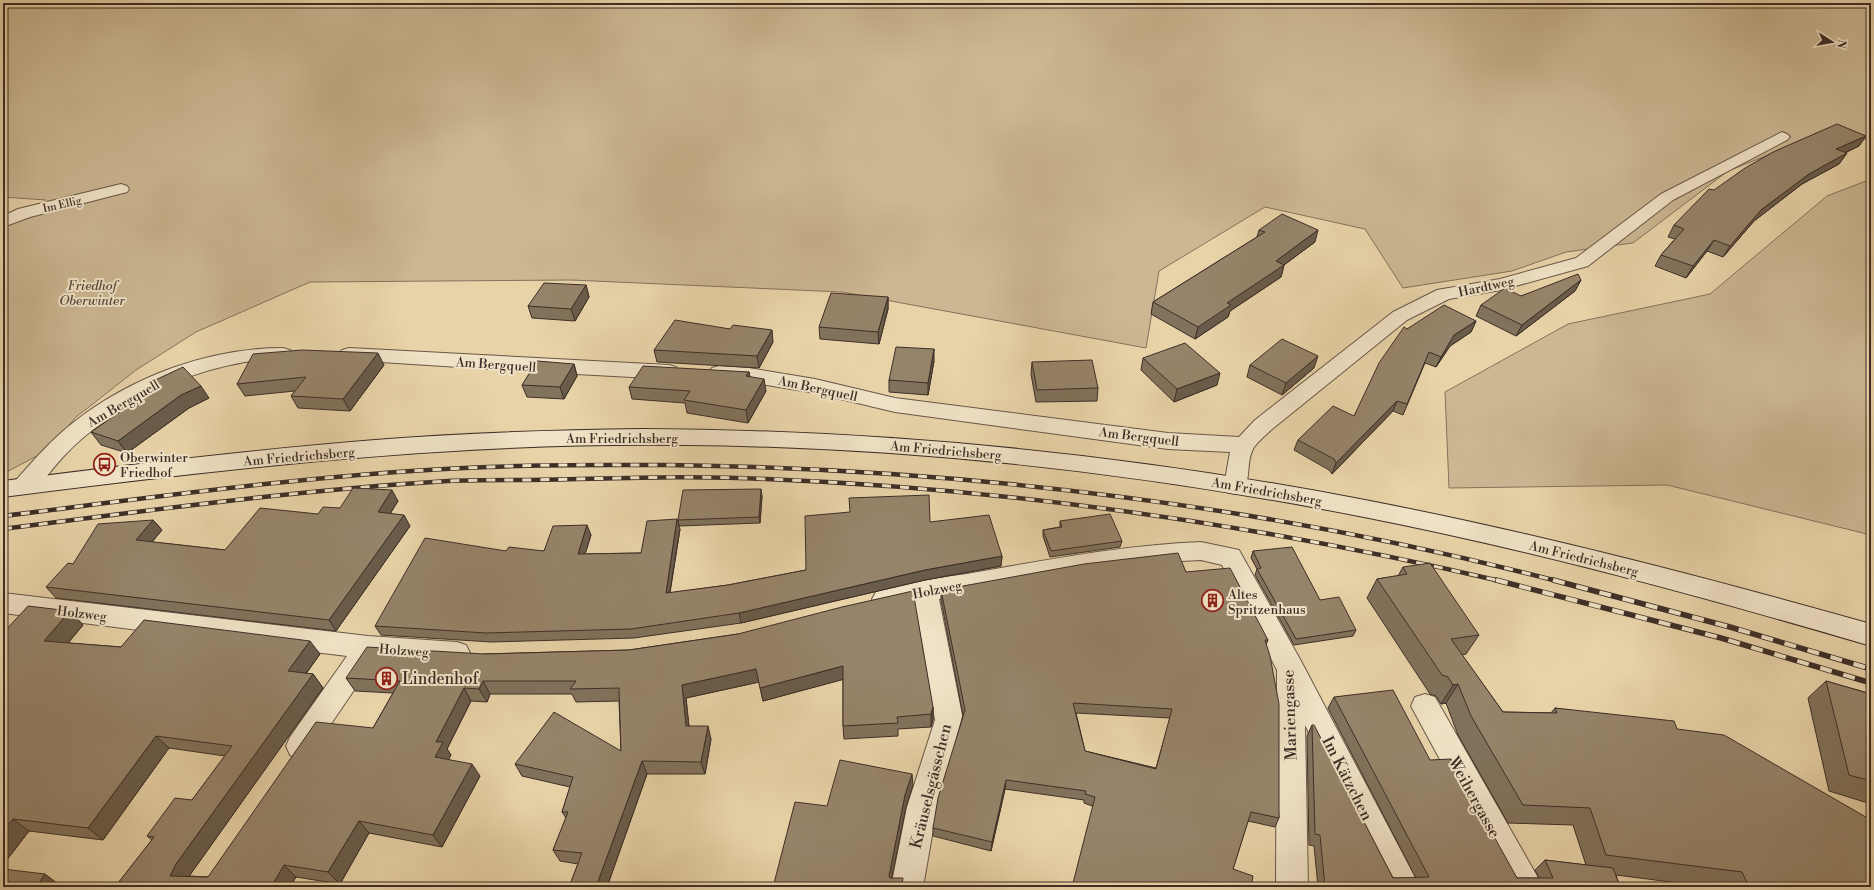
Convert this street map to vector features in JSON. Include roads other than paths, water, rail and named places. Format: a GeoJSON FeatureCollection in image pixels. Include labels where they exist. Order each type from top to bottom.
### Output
{"type":"FeatureCollection","features":[{"type":"Feature","properties":{"kind":"street","name":"Hardtweg"},"geometry":{"type":"LineString","coordinates":[[1235,486],[1240,457],[1244,445],[1263,425],[1400,316],[1444,294],[1501,284],[1582,262],[1667,197],[1782,137]]}},
{"type":"Feature","properties":{"kind":"street","name":"Im Ellig"},"geometry":{"type":"LineString","coordinates":[[3,222],[24,213],[121,189]]}},
{"type":"Feature","properties":{"kind":"street","name":"Am Bergquell"},"geometry":{"type":"LineString","coordinates":[[14,487],[91,420],[128,397],[168,377],[206,363],[245,356],[304,354]]}},
{"type":"Feature","properties":{"kind":"street","name":"Am Bergquell"},"geometry":{"type":"LineString","coordinates":[[326,354],[538,366],[749,375],[815,386],[896,405],[1168,441],[1244,445]]}},
{"type":"Feature","properties":{"kind":"street","name":"Am Friedrichsberg"},"geometry":{"type":"LineString","coordinates":[[14,487],[271,458],[426,444],[536,439],[653,438],[768,439],[878,445],[989,454],[1108,467],[1235,486],[1423,520],[1559,550],[1744,598],[1871,635]]}},
{"type":"Feature","properties":{"kind":"street","name":"Holzweg"},"geometry":{"type":"LineString","coordinates":[[866,604],[925,591],[1082,563],[1161,552],[1201,552],[1230,557]]}},
{"type":"Feature","properties":{"kind":"street","name":"Mariengasse"},"geometry":{"type":"LineString","coordinates":[[1230,557],[1291,669],[1292,887]]}},
{"type":"Feature","properties":{"kind":"street","name":"Kräuselsgässchen"},"geometry":{"type":"LineString","coordinates":[[907,887],[922,807],[949,720],[925,591]]}},
{"type":"Feature","properties":{"kind":"street","name":"Holzweg"},"geometry":{"type":"LineString","coordinates":[[3,603],[368,647],[483,654]]}},
{"type":"Feature","properties":{"kind":"street"},"geometry":{"type":"LineString","coordinates":[[287,764],[368,647]]}},
{"type":"Feature","properties":{"kind":"street","name":"Im Kätzchen"},"geometry":{"type":"LineString","coordinates":[[1291,669],[1404,887]]}},
{"type":"Feature","properties":{"kind":"street","name":"Weihergasse"},"geometry":{"type":"LineString","coordinates":[[1425,706],[1526,887]]}},
{"type":"Feature","properties":{"kind":"railway"},"geometry":{"type":"LineString","coordinates":[[3,516],[245,486],[367,474],[427,470],[511,466],[579,465],[669,465],[781,468],[893,474],[1005,484],[1117,496],[1228,512],[1338,532],[1448,555],[1555,580]]}},
{"type":"Feature","properties":{"kind":"railway"},"geometry":{"type":"LineString","coordinates":[[3,529],[225,501],[448,481],[675,477],[766,479],[951,491],[1135,513],[1318,543],[1499,581]]}},
{"type":"Feature","properties":{"kind":"railway"},"geometry":{"type":"LineString","coordinates":[[1555,580],[1730,627],[1871,669]]}},
{"type":"Feature","properties":{"kind":"railway"},"geometry":{"type":"LineString","coordinates":[[1499,581],[1721,638],[1871,683]]}},
{"type":"Feature","properties":{"kind":"place","name":"Oberwinter Friedhof"},"geometry":{"type":"Point","coordinates":[105,464]}},
{"type":"Feature","properties":{"kind":"place","name":"Altes Spritzenhaus"},"geometry":{"type":"Point","coordinates":[1212,601]}},
{"type":"Feature","properties":{"kind":"place","name":"Lindenhof"},"geometry":{"type":"Point","coordinates":[387,678]}},
{"type":"Feature","properties":{"kind":"park label","name":"Friedhof Oberwinter"},"geometry":{"type":"Point","coordinates":[92,292]}}]}
